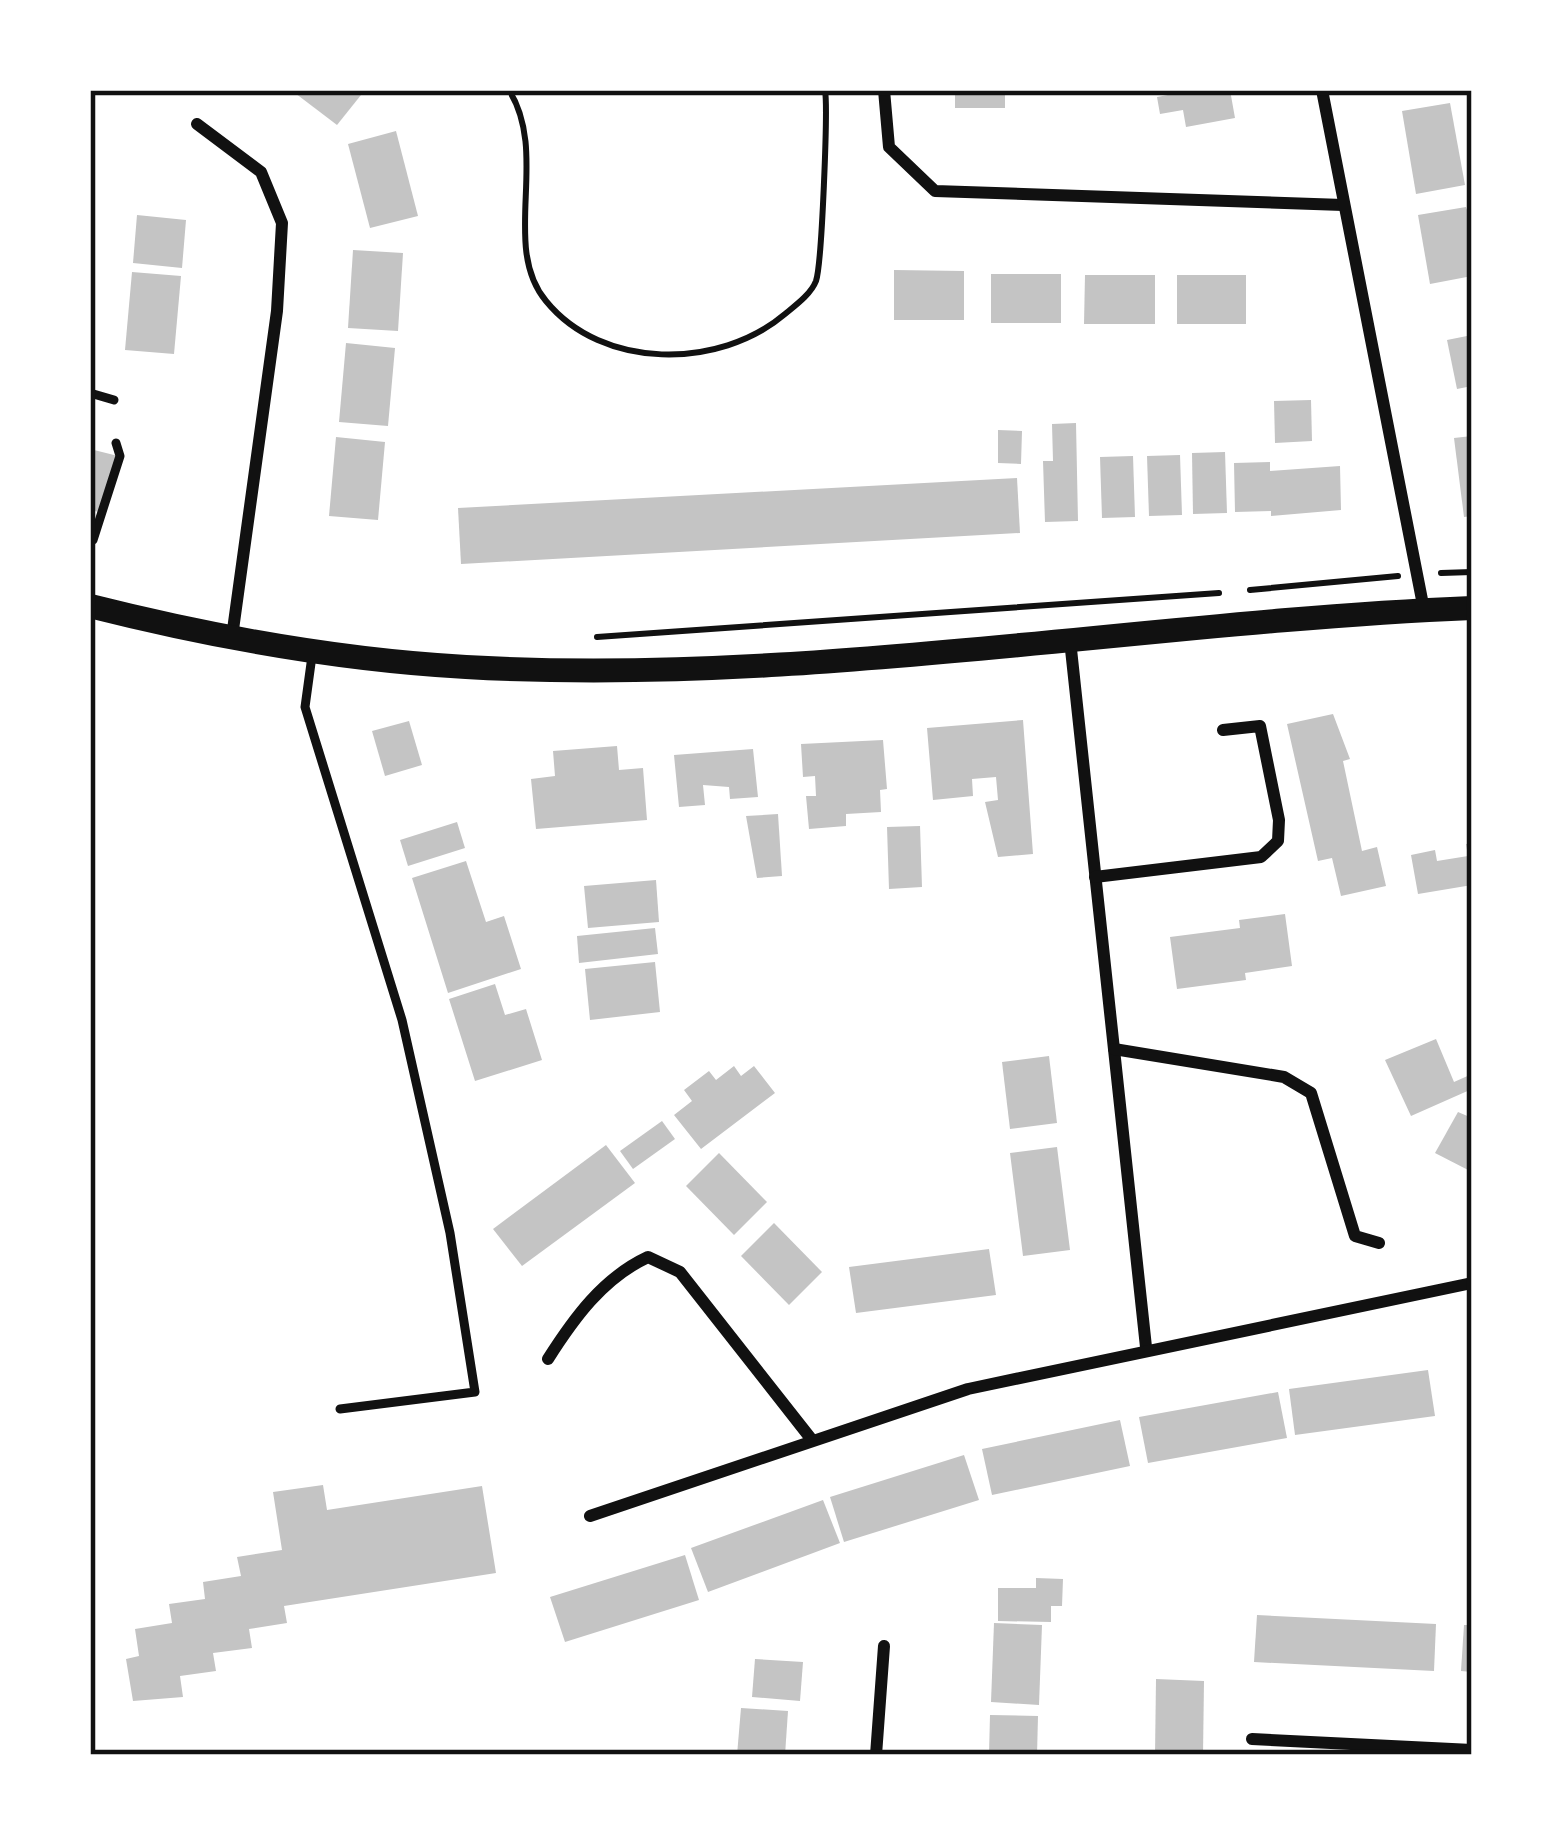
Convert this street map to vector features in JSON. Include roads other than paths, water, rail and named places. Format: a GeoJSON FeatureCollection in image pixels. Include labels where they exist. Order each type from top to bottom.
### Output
{"type":"FeatureCollection","features":[{"type":"Feature","properties":{"kind":"main road"},"geometry":{"type":"LineString","coordinates":[[90,606],[313,651],[465,667],[650,670],[1472,608]]}},
{"type":"Feature","properties":{"kind":"street"},"geometry":{"type":"LineString","coordinates":[[884,90],[889,147],[935,191],[1342,206]]}},
{"type":"Feature","properties":{"kind":"street"},"geometry":{"type":"LineString","coordinates":[[1322,90],[1424,610]]}},
{"type":"Feature","properties":{"kind":"street"},"geometry":{"type":"LineString","coordinates":[[196,124],[261,172],[282,223],[277,311],[232,637]]}},
{"type":"Feature","properties":{"kind":"street"},"geometry":{"type":"LineString","coordinates":[[1070,640],[1146,1347]]}},
{"type":"Feature","properties":{"kind":"street"},"geometry":{"type":"LineString","coordinates":[[1095,878],[1261,857],[1278,841],[1280,820],[1260,726],[1223,730]]}},
{"type":"Feature","properties":{"kind":"street"},"geometry":{"type":"LineString","coordinates":[[1114,1049],[1284,1077],[1311,1093],[1355,1236],[1378,1244]]}},
{"type":"Feature","properties":{"kind":"street"},"geometry":{"type":"LineString","coordinates":[[548,1359],[570,1322],[624,1269],[648,1258],[680,1272],[812,1440]]}},
{"type":"Feature","properties":{"kind":"street"},"geometry":{"type":"LineString","coordinates":[[590,1516],[968,1389],[1146,1347],[1472,1282]]}},
{"type":"Feature","properties":{"kind":"street"},"geometry":{"type":"LineString","coordinates":[[876,1755],[884,1646]]}},
{"type":"Feature","properties":{"kind":"street"},"geometry":{"type":"LineString","coordinates":[[1252,1739],[1472,1750]]}},
{"type":"Feature","properties":{"kind":"lane"},"geometry":{"type":"LineString","coordinates":[[90,393],[114,400]]}},
{"type":"Feature","properties":{"kind":"lane"},"geometry":{"type":"LineString","coordinates":[[93,540],[120,456],[116,442]]}},
{"type":"Feature","properties":{"kind":"lane"},"geometry":{"type":"LineString","coordinates":[[313,651],[305,707],[403,1020],[450,1233],[475,1392],[340,1409]]}}]}
